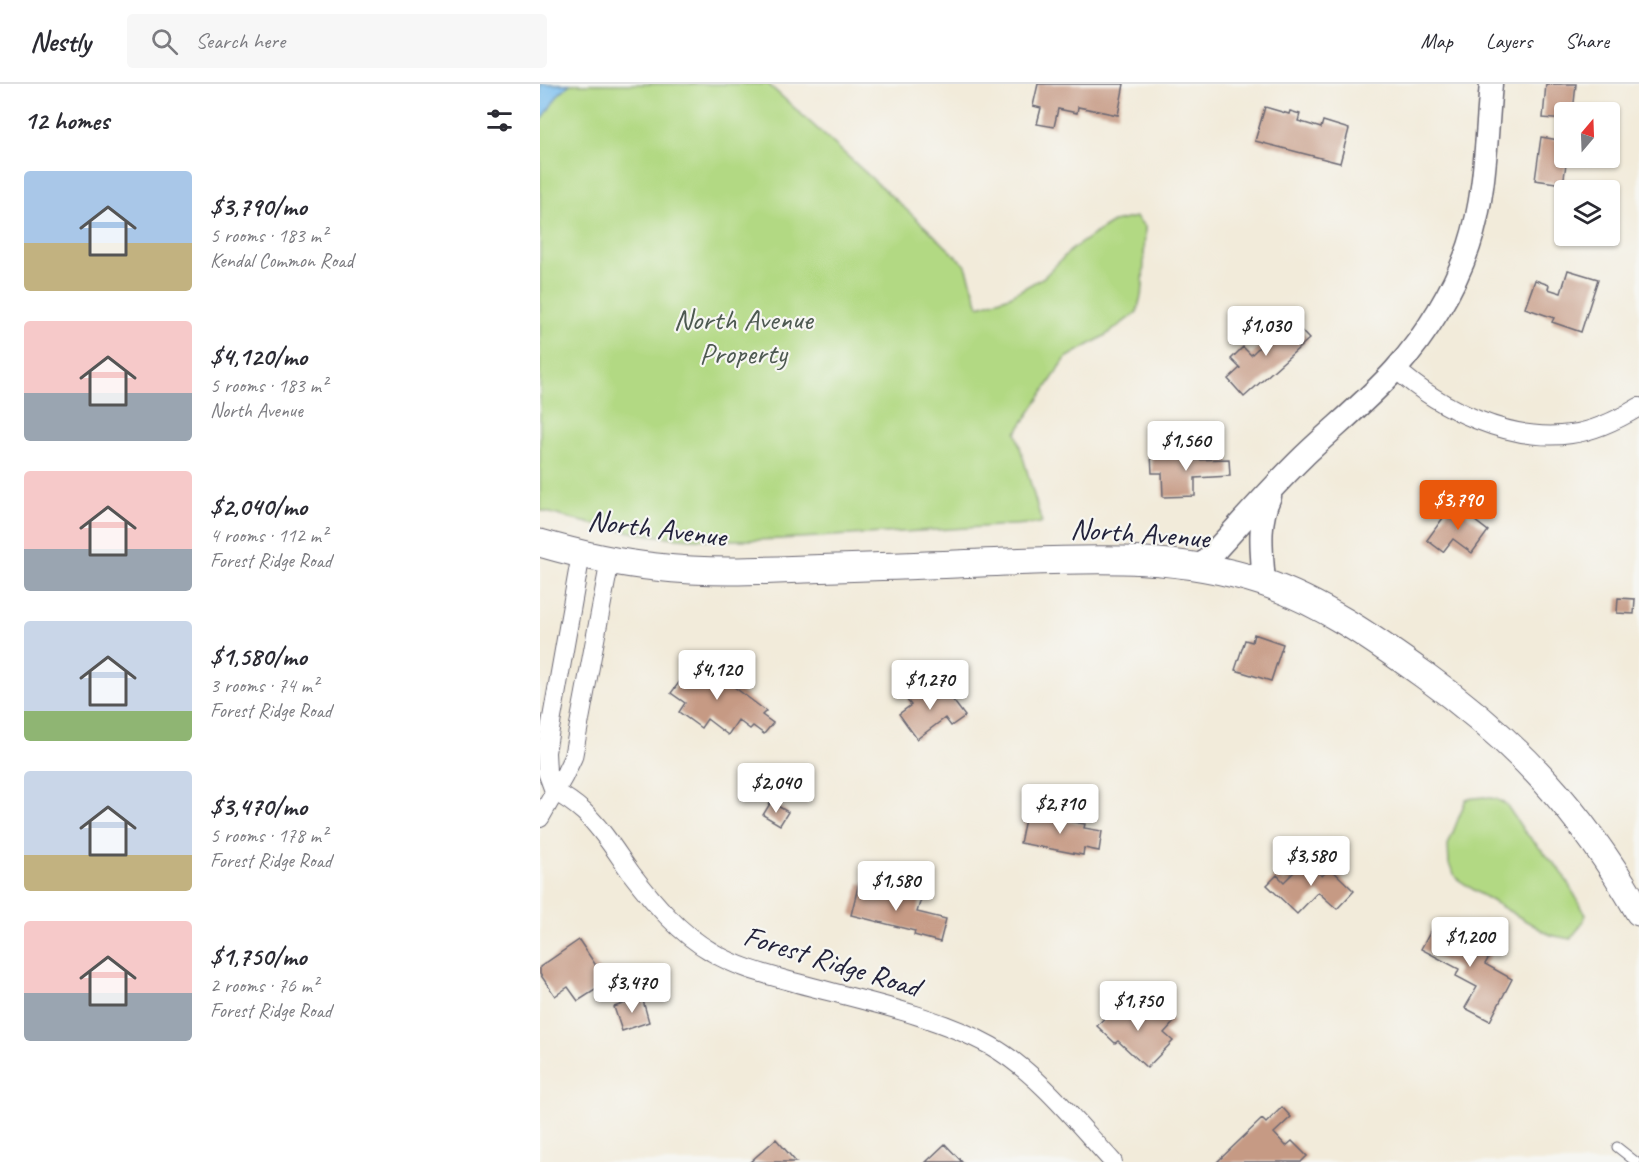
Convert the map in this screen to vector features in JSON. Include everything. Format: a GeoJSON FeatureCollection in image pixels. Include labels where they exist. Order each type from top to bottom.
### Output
{"type":"FeatureCollection","features":[{"type":"Feature","properties":{"kind":"main road","name":"North Avenue"},"geometry":{"type":"LineString","coordinates":[[540,543],[610,560],[656,567],[707,570],[1094,560],[1159,561],[1200,567],[1264,583],[1322,608],[1376,642],[1453,697],[1508,742],[1553,789],[1582,824],[1639,912]]}},
{"type":"Feature","properties":{"kind":"street"},"geometry":{"type":"LineString","coordinates":[[1200,567],[1303,457],[1396,369],[1442,303],[1455,280],[1469,244],[1480,196],[1491,84]]}},
{"type":"Feature","properties":{"kind":"street"},"geometry":{"type":"LineString","coordinates":[[1396,369],[1424,392],[1447,406],[1488,423],[1529,434],[1563,435],[1584,432],[1639,407]]}},
{"type":"Feature","properties":{"kind":"street"},"geometry":{"type":"LineString","coordinates":[[1264,583],[1261,528],[1267,504],[1275,487]]}},
{"type":"Feature","properties":{"kind":"street"},"geometry":{"type":"LineString","coordinates":[[554,791],[547,772],[546,752],[581,554]]}},
{"type":"Feature","properties":{"kind":"street"},"geometry":{"type":"LineString","coordinates":[[540,818],[573,757],[610,560]]}},
{"type":"Feature","properties":{"kind":"street","name":"Forest Ridge Road"},"geometry":{"type":"LineString","coordinates":[[554,791],[582,811],[595,824],[671,921],[714,954],[752,970],[922,1018],[960,1031],[985,1043],[1006,1055],[1030,1074],[1113,1162]]}},
{"type":"Feature","properties":{"kind":"lane"},"geometry":{"type":"LineString","coordinates":[[1617,1148],[1636,1162]]}},
{"type":"Feature","properties":{"kind":"green space","name":"North Avenue Property"},"geometry":{"type":"Polygon","coordinates":[[[540,84],[768,84],[966,266],[979,306],[1010,296],[1044,277],[1071,250],[1113,222],[1136,217],[1145,227],[1143,288],[1137,312],[1106,335],[1066,358],[1016,433],[1042,523],[800,538],[714,540],[673,538],[634,532],[596,525],[540,510],[540,84]]]}},
{"type":"Feature","properties":{"kind":"green space"},"geometry":{"type":"Polygon","coordinates":[[[1484,797],[1506,804],[1524,831],[1561,871],[1586,915],[1570,939],[1550,935],[1456,878],[1449,864],[1448,845],[1466,799],[1484,797]]]}},
{"type":"Feature","properties":{"kind":"water"},"geometry":{"type":"Polygon","coordinates":[[[540,84],[570,84],[558,95],[540,123],[540,84]]]}},
{"type":"Feature","properties":{"kind":"building"},"geometry":{"type":"Polygon","coordinates":[[[1038,84],[1124,84],[1118,115],[1078,107],[1077,113],[1058,109],[1054,127],[1037,124],[1041,108],[1033,106],[1038,84]]]}},
{"type":"Feature","properties":{"kind":"building"},"geometry":{"type":"Polygon","coordinates":[[[1546,84],[1576,84],[1574,102],[1554,102],[1554,119],[1543,118],[1546,84]]]}},
{"type":"Feature","properties":{"kind":"building"},"geometry":{"type":"Polygon","coordinates":[[[1265,107],[1289,114],[1290,111],[1300,114],[1298,121],[1321,128],[1323,121],[1349,129],[1340,163],[1255,141],[1265,107]]]}},
{"type":"Feature","properties":{"kind":"building"},"geometry":{"type":"Polygon","coordinates":[[[1541,137],[1554,139],[1554,168],[1565,168],[1564,180],[1554,180],[1554,183],[1535,180],[1541,137]]]}},
{"type":"Feature","properties":{"kind":"building"},"geometry":{"type":"Polygon","coordinates":[[[1568,270],[1598,279],[1581,332],[1552,322],[1554,318],[1525,308],[1535,280],[1549,285],[1548,289],[1561,293],[1568,270]]]}},
{"type":"Feature","properties":{"kind":"building"},"geometry":{"type":"Polygon","coordinates":[[[1289,318],[1309,339],[1244,397],[1228,379],[1240,368],[1231,359],[1243,347],[1251,355],[1289,318]]]}},
{"type":"Feature","properties":{"kind":"building"},"geometry":{"type":"Polygon","coordinates":[[[1191,452],[1191,460],[1229,459],[1230,476],[1195,478],[1195,496],[1163,497],[1162,473],[1152,473],[1151,454],[1191,452]]]}},
{"type":"Feature","properties":{"kind":"building"},"geometry":{"type":"Polygon","coordinates":[[[1453,504],[1488,531],[1472,553],[1453,539],[1443,552],[1427,540],[1453,504]]]}},
{"type":"Feature","properties":{"kind":"building"},"geometry":{"type":"Polygon","coordinates":[[[1618,598],[1635,599],[1634,614],[1617,613],[1618,598]]]}},
{"type":"Feature","properties":{"kind":"building"},"geometry":{"type":"Polygon","coordinates":[[[1254,634],[1283,644],[1271,681],[1235,670],[1245,640],[1252,642],[1254,634]]]}},
{"type":"Feature","properties":{"kind":"building"},"geometry":{"type":"Polygon","coordinates":[[[697,659],[766,711],[762,715],[773,723],[764,734],[753,726],[750,729],[738,720],[728,735],[707,719],[701,728],[679,712],[685,703],[671,693],[697,659]]]}},
{"type":"Feature","properties":{"kind":"building"},"geometry":{"type":"Polygon","coordinates":[[[940,683],[965,716],[951,726],[945,718],[917,739],[899,714],[911,705],[907,700],[921,689],[925,695],[940,683]]]}},
{"type":"Feature","properties":{"kind":"building"},"geometry":{"type":"Polygon","coordinates":[[[771,802],[788,812],[780,825],[763,815],[771,802]]]}},
{"type":"Feature","properties":{"kind":"building"},"geometry":{"type":"Polygon","coordinates":[[[1026,814],[1085,824],[1084,828],[1102,831],[1099,851],[1084,848],[1083,855],[1020,843],[1026,814]]]}},
{"type":"Feature","properties":{"kind":"building"},"geometry":{"type":"Polygon","coordinates":[[[1306,860],[1322,876],[1330,868],[1354,891],[1337,909],[1318,892],[1297,914],[1267,885],[1277,875],[1284,882],[1306,860]]]}},
{"type":"Feature","properties":{"kind":"building"},"geometry":{"type":"Polygon","coordinates":[[[859,883],[921,899],[917,912],[946,919],[940,942],[914,935],[915,931],[851,915],[859,883]]]}},
{"type":"Feature","properties":{"kind":"building"},"geometry":{"type":"Polygon","coordinates":[[[1436,922],[1492,952],[1485,964],[1512,979],[1490,1021],[1465,1008],[1477,987],[1456,976],[1459,969],[1421,949],[1436,922]]]}},
{"type":"Feature","properties":{"kind":"building"},"geometry":{"type":"Polygon","coordinates":[[[579,940],[603,976],[599,979],[603,985],[578,1001],[568,987],[555,996],[540,974],[540,967],[579,940]]]}},
{"type":"Feature","properties":{"kind":"building"},"geometry":{"type":"Polygon","coordinates":[[[642,997],[649,1022],[622,1031],[614,1007],[642,997]]]}},
{"type":"Feature","properties":{"kind":"building"},"geometry":{"type":"Polygon","coordinates":[[[1123,998],[1143,1017],[1145,1015],[1149,1019],[1159,1008],[1174,1022],[1164,1033],[1173,1041],[1147,1068],[1118,1041],[1115,1043],[1097,1026],[1123,998]]]}},
{"type":"Feature","properties":{"kind":"building"},"geometry":{"type":"Polygon","coordinates":[[[1282,1107],[1291,1117],[1274,1133],[1286,1146],[1292,1141],[1307,1156],[1301,1162],[1217,1162],[1262,1119],[1266,1123],[1282,1107]]]}},
{"type":"Feature","properties":{"kind":"building"},"geometry":{"type":"Polygon","coordinates":[[[776,1139],[796,1162],[750,1162],[776,1139]]]}},
{"type":"Feature","properties":{"kind":"building"},"geometry":{"type":"Polygon","coordinates":[[[945,1144],[962,1162],[926,1162],[945,1144]]]}}]}
